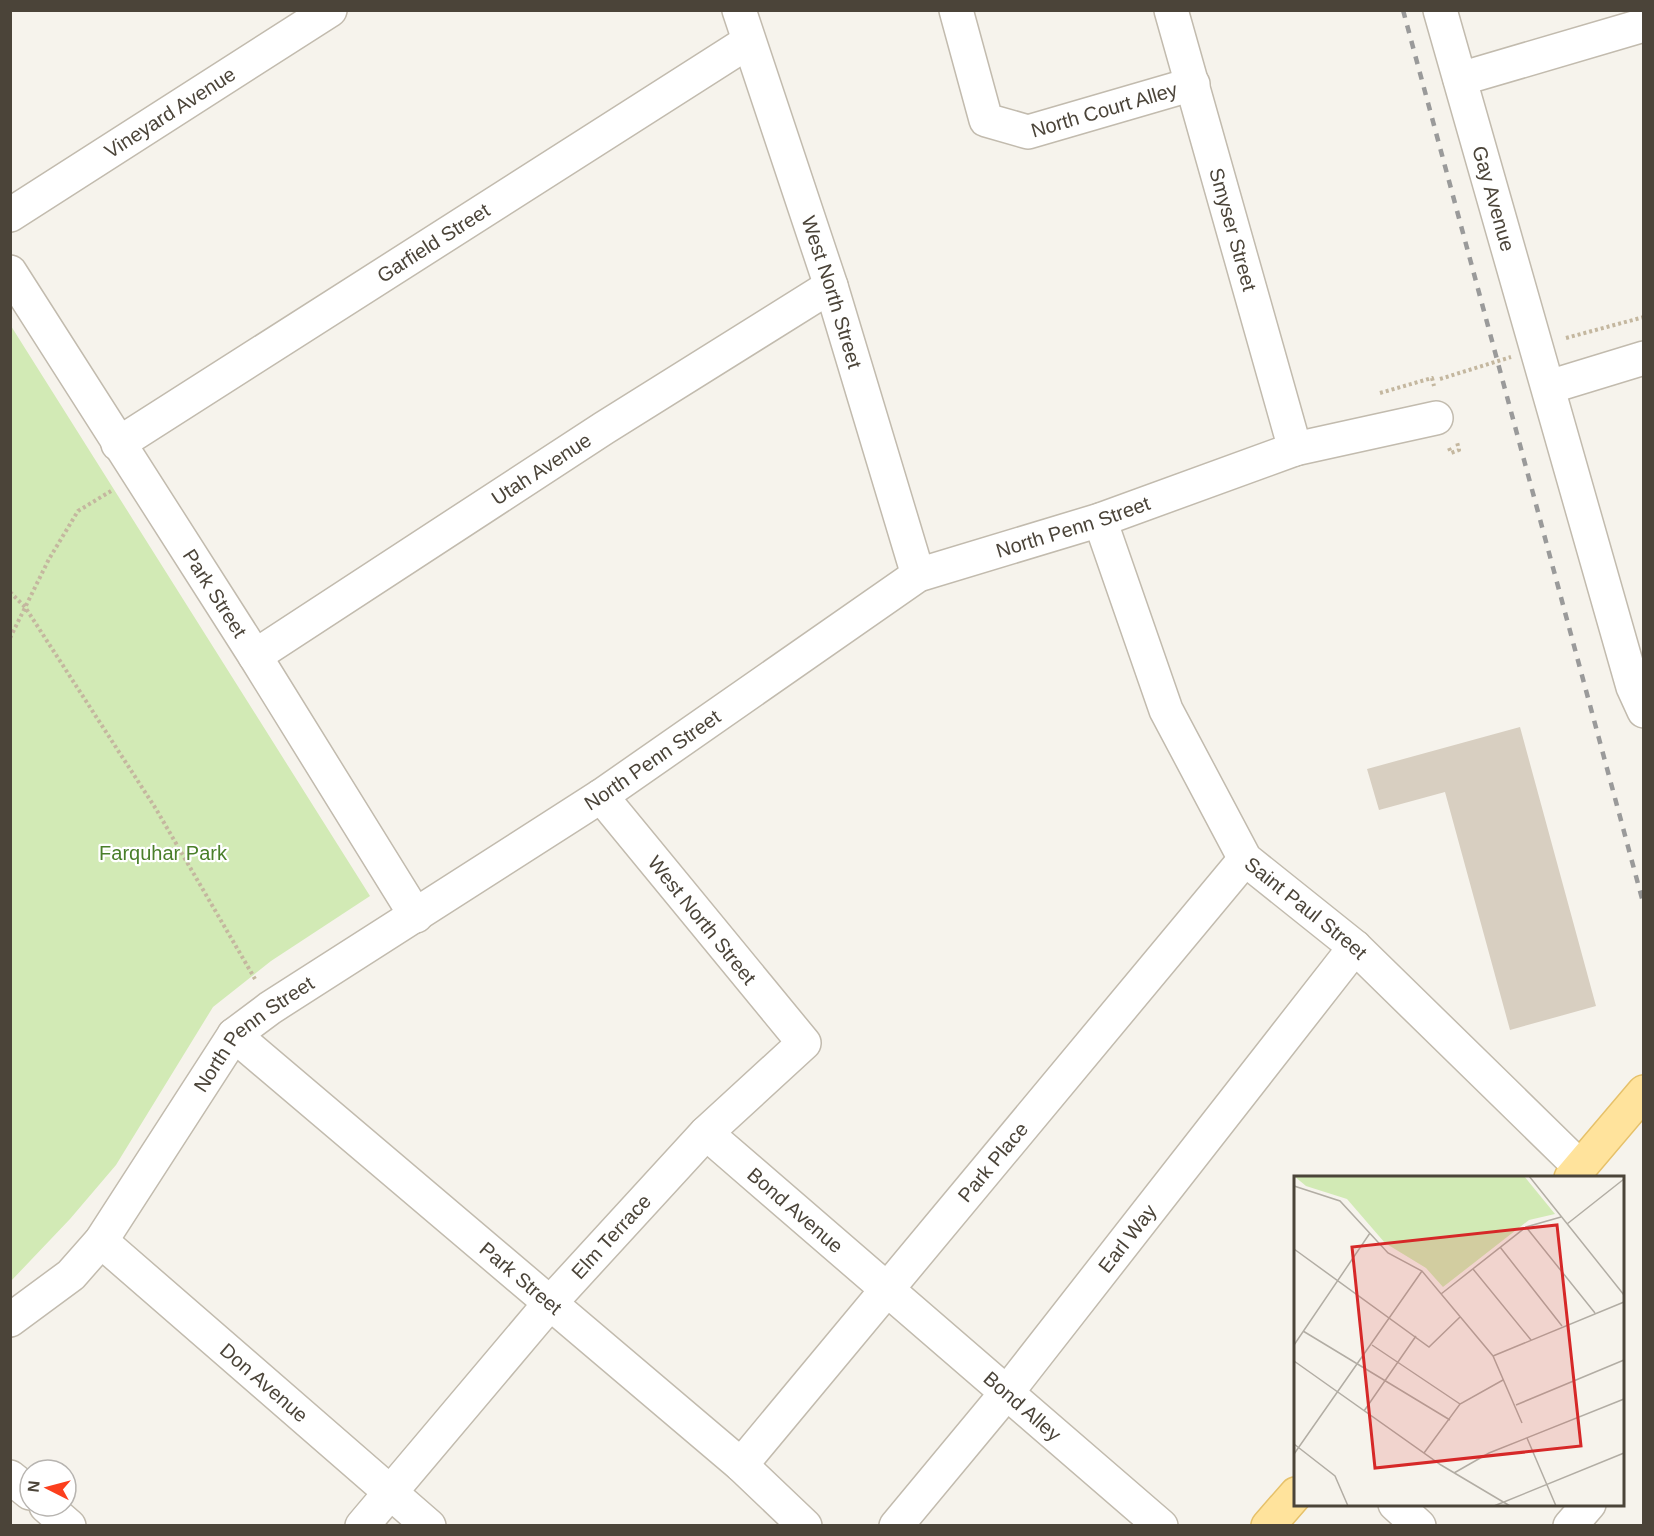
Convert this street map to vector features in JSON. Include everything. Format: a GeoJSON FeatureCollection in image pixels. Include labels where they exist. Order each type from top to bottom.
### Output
{"type":"FeatureCollection","features":[{"type":"Feature","properties":{"kind":"main road"},"geometry":{"type":"LineString","coordinates":[[1576,1172],[1644,1092]]}},
{"type":"Feature","properties":{"kind":"main road"},"geometry":{"type":"LineString","coordinates":[[1268,1526],[1294,1496]]}},
{"type":"Feature","properties":{"kind":"street","name":"Vineyard Avenue"},"geometry":{"type":"LineString","coordinates":[[10,215],[330,10]]}},
{"type":"Feature","properties":{"kind":"street","name":"West North Street"},"geometry":{"type":"LineString","coordinates":[[739,10],[831,286],[918,575]]}},
{"type":"Feature","properties":{"kind":"street","name":"North Court Alley"},"geometry":{"type":"LineString","coordinates":[[956,10],[986,120],[1028,132],[1192,84]]}},
{"type":"Feature","properties":{"kind":"street","name":"Smyser Street"},"geometry":{"type":"LineString","coordinates":[[1170,10],[1295,449]]}},
{"type":"Feature","properties":{"kind":"street","name":"Gay Avenue"},"geometry":{"type":"LineString","coordinates":[[1440,10],[1633,687],[1644,711]]}},
{"type":"Feature","properties":{"kind":"street"},"geometry":{"type":"LineString","coordinates":[[1460,79],[1644,25]]}},
{"type":"Feature","properties":{"kind":"street","name":"Garfield Street"},"geometry":{"type":"LineString","coordinates":[[118,444],[748,42]]}},
{"type":"Feature","properties":{"kind":"street","name":"Park Street"},"geometry":{"type":"LineString","coordinates":[[10,272],[255,656],[416,916]]}},
{"type":"Feature","properties":{"kind":"street","name":"Utah Avenue"},"geometry":{"type":"LineString","coordinates":[[255,656],[594,434],[831,286]]}},
{"type":"Feature","properties":{"kind":"street"},"geometry":{"type":"LineString","coordinates":[[1549,387],[1644,358]]}},
{"type":"Feature","properties":{"kind":"street","name":"North Penn Street"},"geometry":{"type":"LineString","coordinates":[[10,1320],[71,1275],[101,1240],[234,1035],[270,1008],[601,796],[918,575],[1100,520],[1295,449],[1436,418]]}},
{"type":"Feature","properties":{"kind":"street","name":"Saint Paul Street"},"geometry":{"type":"LineString","coordinates":[[1100,520],[1166,710],[1245,859],[1355,947],[1576,1172]]}},
{"type":"Feature","properties":{"kind":"street","name":"West North Street"},"geometry":{"type":"LineString","coordinates":[[601,796],[804,1043]]}},
{"type":"Feature","properties":{"kind":"street","name":"Park Place"},"geometry":{"type":"LineString","coordinates":[[741,1465],[1245,859]]}},
{"type":"Feature","properties":{"kind":"street","name":"Earl Way"},"geometry":{"type":"LineString","coordinates":[[896,1526],[1008,1391],[1355,947]]}},
{"type":"Feature","properties":{"kind":"street","name":"Park Street"},"geometry":{"type":"LineString","coordinates":[[234,1035],[741,1465],[805,1526]]}},
{"type":"Feature","properties":{"kind":"street","name":"Elm Terrace"},"geometry":{"type":"LineString","coordinates":[[362,1526],[551,1302],[706,1133],[804,1043]]}},
{"type":"Feature","properties":{"kind":"street","name":"Bond Avenue"},"geometry":{"type":"LineString","coordinates":[[706,1133],[886,1288]]}},
{"type":"Feature","properties":{"kind":"street","name":"Don Avenue"},"geometry":{"type":"LineString","coordinates":[[101,1240],[429,1526]]}},
{"type":"Feature","properties":{"kind":"street","name":"Bond Alley"},"geometry":{"type":"LineString","coordinates":[[886,1288],[1008,1391],[1161,1526]]}},
{"type":"Feature","properties":{"kind":"street"},"geometry":{"type":"LineString","coordinates":[[1397,1506],[1419,1526]]}},
{"type":"Feature","properties":{"kind":"street"},"geometry":{"type":"LineString","coordinates":[[1570,1526],[1587,1506]]}},
{"type":"Feature","properties":{"kind":"path"},"geometry":{"type":"LineString","coordinates":[[1440,379],[1511,357]]}},
{"type":"Feature","properties":{"kind":"path"},"geometry":{"type":"LineString","coordinates":[[10,638],[78,511],[138,475]]}},
{"type":"Feature","properties":{"kind":"path"},"geometry":{"type":"LineString","coordinates":[[10,592],[25,607],[156,809],[254,976]]}},
{"type":"Feature","properties":{"kind":"green space","name":"Farquhar Park"},"geometry":{"type":"Polygon","coordinates":[[[11,326],[370,896],[271,961],[213,1007],[116,1165],[70,1219],[11,1281],[11,326]]]}},
{"type":"Feature","properties":{"kind":"building"},"geometry":{"type":"Polygon","coordinates":[[[1520,727],[1596,1006],[1510,1030],[1445,792],[1379,810],[1367,769],[1520,727]]]}},
{"type":"Feature","properties":{"kind":"railway"},"geometry":{"type":"LineString","coordinates":[[1403,10],[1644,906]]}}]}
